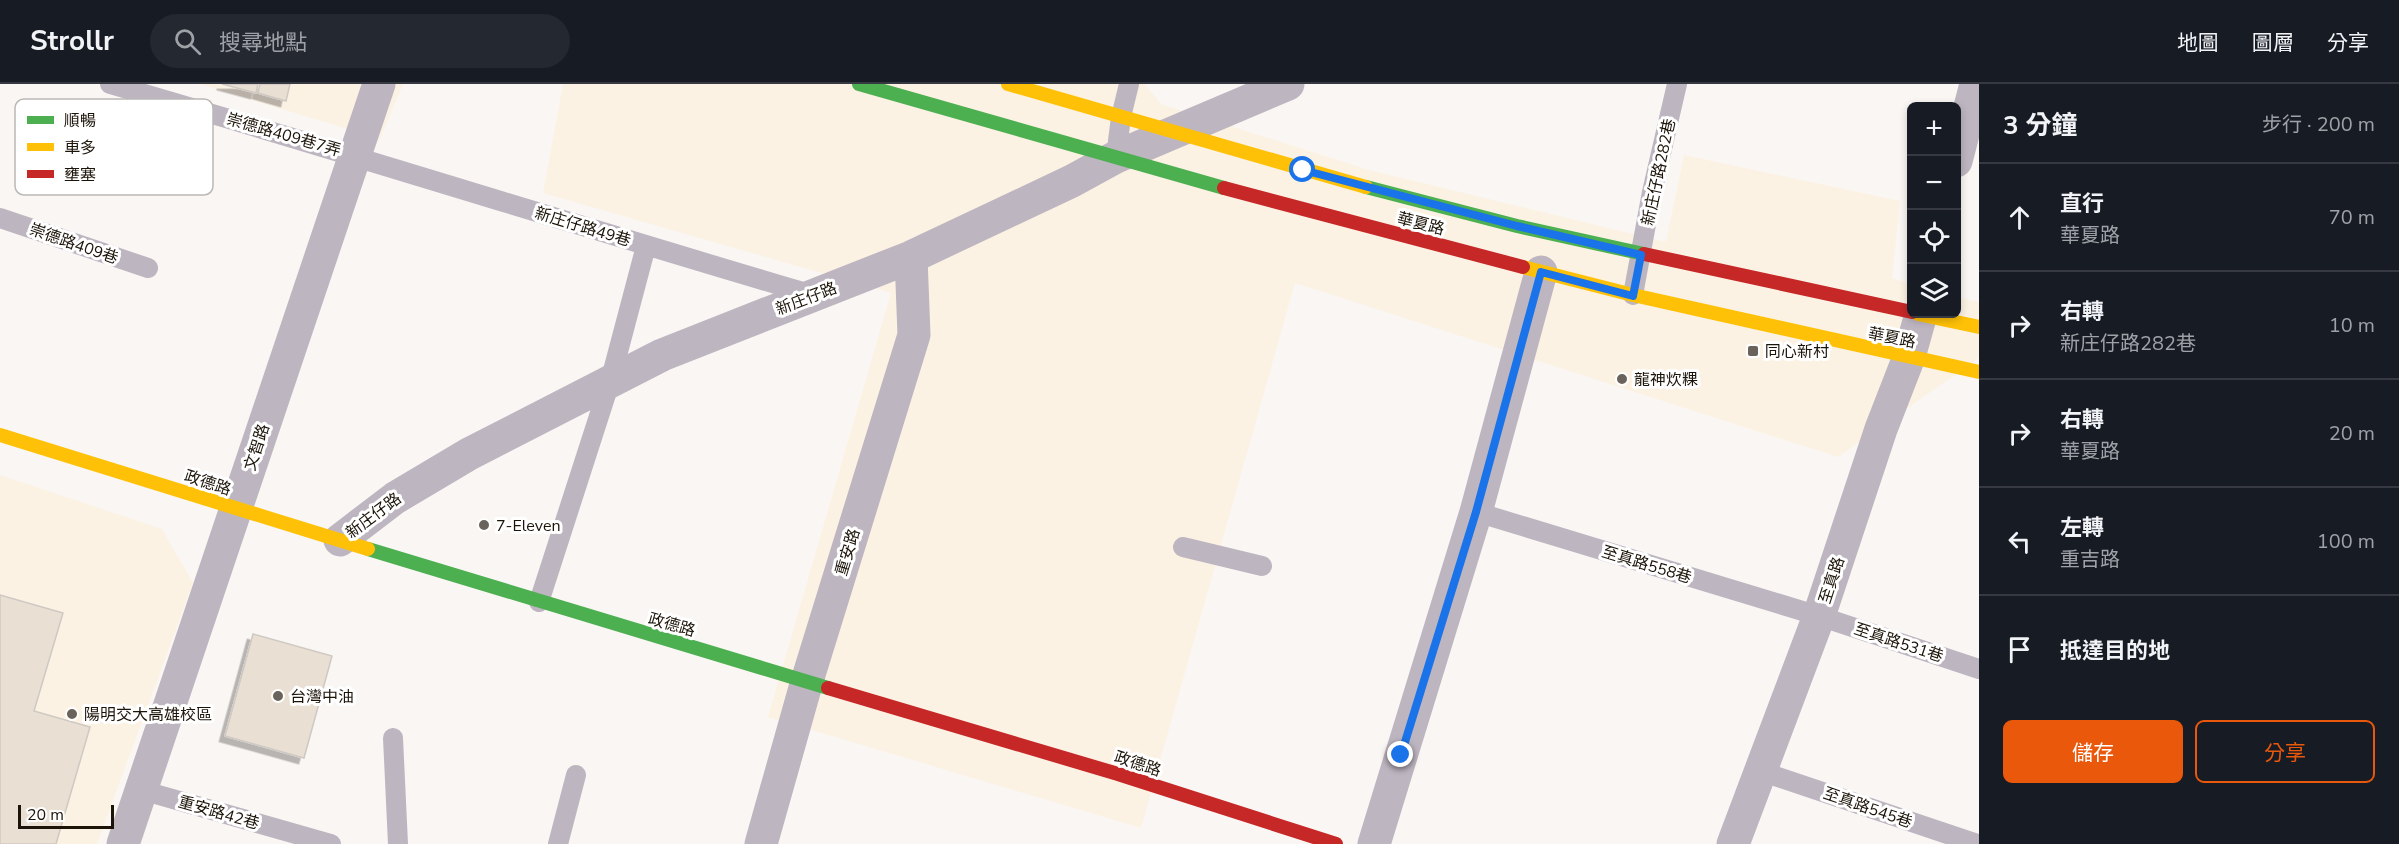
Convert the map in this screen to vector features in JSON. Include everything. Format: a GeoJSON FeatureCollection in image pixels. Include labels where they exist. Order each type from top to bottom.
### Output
{"type":"FeatureCollection","features":[{"type":"Feature","properties":{"kind":"street","name":"文智路"},"geometry":{"type":"LineString","coordinates":[[123,844],[379,84]]}},
{"type":"Feature","properties":{"kind":"street","name":"華夏路"},"geometry":{"type":"LineString","coordinates":[[860,84],[1339,220],[1633,296],[1979,372]]}},
{"type":"Feature","properties":{"kind":"street","name":"華夏路"},"geometry":{"type":"LineString","coordinates":[[1008,84],[1346,182],[1641,255],[1907,311]]}},
{"type":"Feature","properties":{"kind":"street","name":"新庄仔路"},"geometry":{"type":"LineString","coordinates":[[340,540],[395,498],[469,454],[662,355],[911,257],[1072,181],[1116,157],[1288,84]]}},
{"type":"Feature","properties":{"kind":"street"},"geometry":{"type":"LineString","coordinates":[[1957,156],[1976,84]]}},
{"type":"Feature","properties":{"kind":"street","name":"重安路"},"geometry":{"type":"LineString","coordinates":[[761,844],[807,681],[914,335],[911,257]]}},
{"type":"Feature","properties":{"kind":"street"},"geometry":{"type":"LineString","coordinates":[[1374,844],[1476,512],[1541,272]]}},
{"type":"Feature","properties":{"kind":"street","name":"至真路"},"geometry":{"type":"LineString","coordinates":[[1733,844],[1819,616],[1881,429],[1909,357],[1919,318]]}},
{"type":"Feature","properties":{"kind":"street","name":"華夏路"},"geometry":{"type":"LineString","coordinates":[[1938,318],[1979,327]]}},
{"type":"Feature","properties":{"kind":"street","name":"政德路"},"geometry":{"type":"LineString","coordinates":[[0,435],[539,602],[1118,774],[1336,844]]}},
{"type":"Feature","properties":{"kind":"lane","name":"崇德路409巷7弄"},"geometry":{"type":"LineString","coordinates":[[110,84],[162,99]]}},
{"type":"Feature","properties":{"kind":"lane"},"geometry":{"type":"LineString","coordinates":[[1116,157],[1121,117],[1129,84]]}},
{"type":"Feature","properties":{"kind":"lane","name":"新庄仔路282巷"},"geometry":{"type":"LineString","coordinates":[[1633,296],[1652,192],[1677,84]]}},
{"type":"Feature","properties":{"kind":"lane","name":"崇德路409巷7弄"},"geometry":{"type":"LineString","coordinates":[[213,114],[354,155]]}},
{"type":"Feature","properties":{"kind":"lane","name":"新庄仔路49巷"},"geometry":{"type":"LineString","coordinates":[[354,155],[646,246],[813,295]]}},
{"type":"Feature","properties":{"kind":"lane","name":"崇德路409巷"},"geometry":{"type":"LineString","coordinates":[[0,218],[148,268]]}},
{"type":"Feature","properties":{"kind":"lane"},"geometry":{"type":"LineString","coordinates":[[539,602],[610,382],[646,246]]}},
{"type":"Feature","properties":{"kind":"lane","name":"至真路558巷"},"geometry":{"type":"LineString","coordinates":[[1476,512],[1819,616]]}},
{"type":"Feature","properties":{"kind":"lane"},"geometry":{"type":"LineString","coordinates":[[1183,547],[1262,566]]}},
{"type":"Feature","properties":{"kind":"lane","name":"至真路531巷"},"geometry":{"type":"LineString","coordinates":[[1819,616],[1979,669]]}},
{"type":"Feature","properties":{"kind":"lane"},"geometry":{"type":"LineString","coordinates":[[393,738],[398,844]]}},
{"type":"Feature","properties":{"kind":"lane","name":"至真路545巷"},"geometry":{"type":"LineString","coordinates":[[1760,771],[1977,844]]}},
{"type":"Feature","properties":{"kind":"lane"},"geometry":{"type":"LineString","coordinates":[[558,844],[576,774]]}},
{"type":"Feature","properties":{"kind":"lane","name":"重安路42巷"},"geometry":{"type":"LineString","coordinates":[[141,790],[331,844]]}},
{"type":"Feature","properties":{"kind":"shaded area"},"geometry":{"type":"Polygon","coordinates":[[[200,84],[403,84],[380,139],[200,84]]]}},
{"type":"Feature","properties":{"kind":"shaded area"},"geometry":{"type":"Polygon","coordinates":[[[563,84],[1145,84],[1161,104],[1369,170],[1666,242],[1684,155],[1900,201],[1892,278],[1907,283],[1907,318],[1961,318],[1961,298],[1979,302],[1979,358],[1838,457],[1295,283],[1141,828],[768,717],[891,293],[543,193],[563,84]]]}},
{"type":"Feature","properties":{"kind":"shaded area","name":"陽明交大高雄校區"},"geometry":{"type":"Polygon","coordinates":[[[0,475],[162,529],[193,583],[97,844],[0,844],[0,475]]]}},
{"type":"Feature","properties":{"kind":"building"},"geometry":{"type":"Polygon","coordinates":[[[222,84],[258,84],[256,93],[222,84]]]}},
{"type":"Feature","properties":{"kind":"building"},"geometry":{"type":"Polygon","coordinates":[[[260,84],[290,84],[286,101],[258,93],[260,84]]]}},
{"type":"Feature","properties":{"kind":"building"},"geometry":{"type":"Polygon","coordinates":[[[0,595],[63,613],[34,711],[90,727],[56,844],[0,844],[0,595]]]}},
{"type":"Feature","properties":{"kind":"building","name":"台灣中油"},"geometry":{"type":"Polygon","coordinates":[[[253,634],[332,656],[304,758],[225,736],[253,634]]]}},
{"type":"Feature","properties":{"kind":"traffic: fast"},"geometry":{"type":"LineString","coordinates":[[859,84],[1224,188]]}},
{"type":"Feature","properties":{"kind":"traffic: fast"},"geometry":{"type":"LineString","coordinates":[[1366,187],[1517,226],[1644,254]]}},
{"type":"Feature","properties":{"kind":"traffic: fast"},"geometry":{"type":"LineString","coordinates":[[368,549],[828,688]]}},
{"type":"Feature","properties":{"kind":"traffic: slow"},"geometry":{"type":"LineString","coordinates":[[1008,84],[1366,187]]}},
{"type":"Feature","properties":{"kind":"traffic: slow"},"geometry":{"type":"LineString","coordinates":[[1523,267],[1633,295],[1979,372]]}},
{"type":"Feature","properties":{"kind":"traffic: slow"},"geometry":{"type":"LineString","coordinates":[[1937,318],[1979,327]]}},
{"type":"Feature","properties":{"kind":"traffic: slow"},"geometry":{"type":"LineString","coordinates":[[0,435],[368,549]]}},
{"type":"Feature","properties":{"kind":"traffic: jam"},"geometry":{"type":"LineString","coordinates":[[1224,188],[1523,267]]}},
{"type":"Feature","properties":{"kind":"traffic: jam"},"geometry":{"type":"LineString","coordinates":[[1644,254],[1907,311]]}},
{"type":"Feature","properties":{"kind":"traffic: jam"},"geometry":{"type":"LineString","coordinates":[[828,688],[1118,774],[1336,844]]}},
{"type":"Feature","properties":{"kind":"place","name":"同心新村"},"geometry":{"type":"Point","coordinates":[1753,351]}},
{"type":"Feature","properties":{"kind":"place","name":"龍神炊粿"},"geometry":{"type":"Point","coordinates":[1622,379]}},
{"type":"Feature","properties":{"kind":"place","name":"7-Eleven"},"geometry":{"type":"Point","coordinates":[484,525]}},
{"type":"Feature","properties":{"kind":"place","name":"台灣中油"},"geometry":{"type":"Point","coordinates":[278,696]}},
{"type":"Feature","properties":{"kind":"place","name":"陽明交大高雄校區"},"geometry":{"type":"Point","coordinates":[72,714]}},
{"type":"Feature","properties":{"kind":"route"},"geometry":{"type":"LineString","coordinates":[[1303,170],[1517,226],[1641,255],[1633,296],[1541,272],[1476,512],[1401,755]]}}]}
